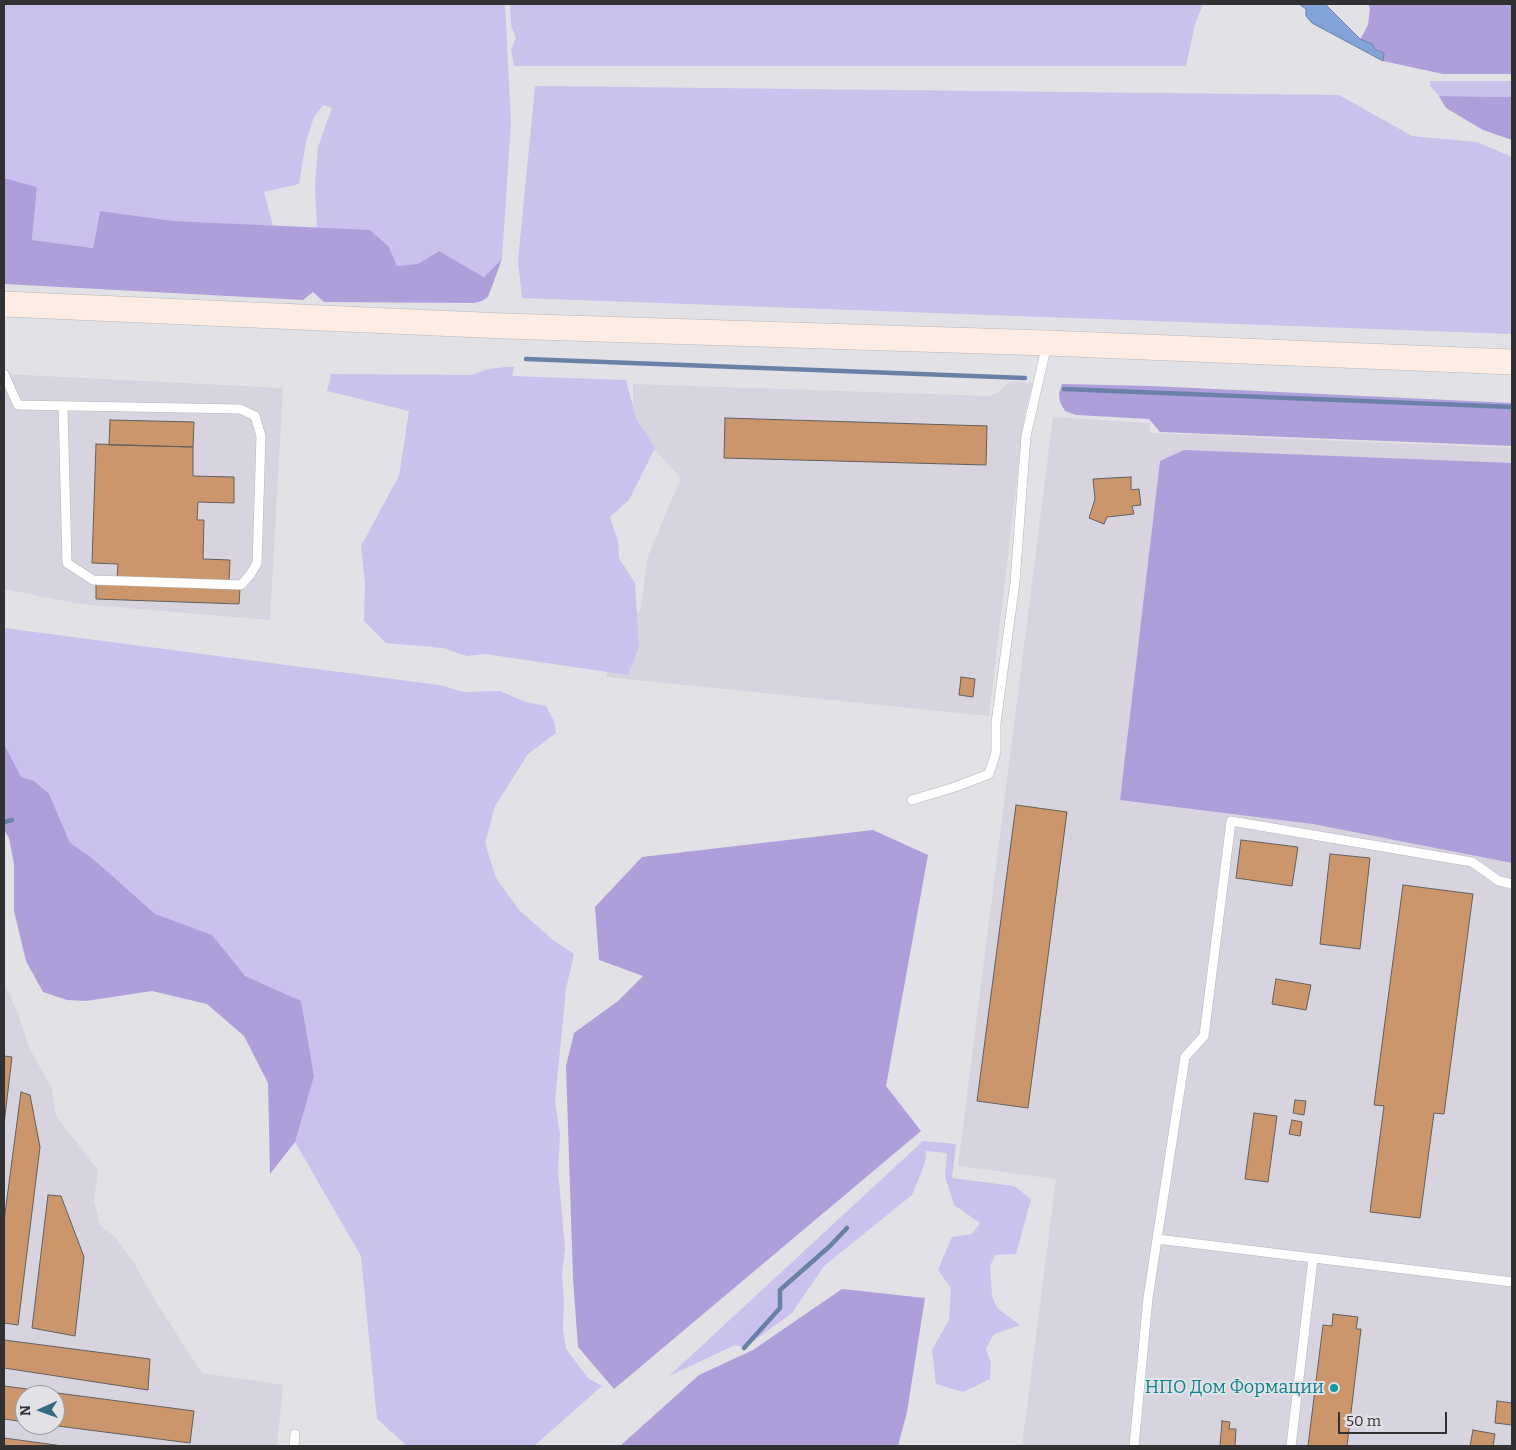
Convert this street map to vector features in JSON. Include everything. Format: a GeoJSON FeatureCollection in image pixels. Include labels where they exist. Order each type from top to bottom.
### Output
{"type":"FeatureCollection","features":[{"type":"Feature","properties":{"kind":"main road"},"geometry":{"type":"LineString","coordinates":[[4,304],[504,326],[1047,343],[1512,362]]}},
{"type":"Feature","properties":{"kind":"lane"},"geometry":{"type":"LineString","coordinates":[[912,800],[989,774],[996,752],[996,723],[1015,582],[1026,436],[1047,343]]}},
{"type":"Feature","properties":{"kind":"lane"},"geometry":{"type":"LineString","coordinates":[[4,374],[18,406],[240,409],[255,416],[261,436],[257,563],[241,585],[93,580],[67,563],[63,407]]}},
{"type":"Feature","properties":{"kind":"lane"},"geometry":{"type":"LineString","coordinates":[[1134,1446],[1148,1298],[1157,1239],[1185,1057],[1204,1036],[1230,821],[1472,862],[1500,881],[1512,884]]}},
{"type":"Feature","properties":{"kind":"lane"},"geometry":{"type":"LineString","coordinates":[[1157,1239],[1512,1282]]}},
{"type":"Feature","properties":{"kind":"lane"},"geometry":{"type":"LineString","coordinates":[[1291,1446],[1313,1259]]}},
{"type":"Feature","properties":{"kind":"lane"},"geometry":{"type":"LineString","coordinates":[[294,1446],[295,1434]]}},
{"type":"Feature","properties":{"kind":"shaded area"},"geometry":{"type":"Polygon","coordinates":[[[4,4],[505,4],[511,122],[502,259],[485,277],[438,251],[418,265],[397,267],[317,231],[315,185],[318,147],[332,108],[323,105],[314,117],[306,141],[299,184],[264,192],[273,226],[174,221],[100,211],[93,248],[32,240],[37,187],[4,178],[4,4]]]}},
{"type":"Feature","properties":{"kind":"shaded area"},"geometry":{"type":"Polygon","coordinates":[[[510,4],[1203,4],[1195,24],[1186,66],[514,66],[511,49],[516,38],[511,25],[510,4]]]}},
{"type":"Feature","properties":{"kind":"shaded area"},"geometry":{"type":"Polygon","coordinates":[[[1368,4],[1512,4],[1512,74],[1443,74],[1383,61],[1384,53],[1360,40],[1368,25],[1370,8],[1368,4]]]}},
{"type":"Feature","properties":{"kind":"shaded area"},"geometry":{"type":"Polygon","coordinates":[[[1430,81],[1512,81],[1512,97],[1439,96],[1430,86],[1430,81]]]}},
{"type":"Feature","properties":{"kind":"shaded area"},"geometry":{"type":"Polygon","coordinates":[[[535,86],[1339,95],[1412,136],[1477,142],[1512,157],[1512,334],[522,298],[518,261],[535,86]]]}},
{"type":"Feature","properties":{"kind":"shaded area"},"geometry":{"type":"Polygon","coordinates":[[[1439,96],[1512,97],[1512,140],[1483,130],[1446,108],[1439,96]]]}},
{"type":"Feature","properties":{"kind":"shaded area"},"geometry":{"type":"Polygon","coordinates":[[[4,178],[37,187],[32,240],[93,248],[100,211],[174,221],[370,230],[389,247],[397,266],[418,264],[439,251],[484,277],[502,259],[488,297],[474,303],[324,302],[313,292],[303,300],[4,284],[4,178]]]}},
{"type":"Feature","properties":{"kind":"shaded area"},"geometry":{"type":"Polygon","coordinates":[[[514,367],[512,376],[626,380],[636,418],[655,448],[629,500],[610,517],[618,541],[619,558],[635,583],[639,647],[628,675],[485,654],[467,656],[443,648],[386,643],[364,621],[365,583],[361,546],[399,476],[409,411],[327,391],[331,374],[472,375],[488,369],[514,367]]]}},
{"type":"Feature","properties":{"kind":"shaded area"},"geometry":{"type":"Polygon","coordinates":[[[4,374],[283,388],[270,620],[79,604],[4,589],[4,374]]]}},
{"type":"Feature","properties":{"kind":"shaded area"},"geometry":{"type":"Polygon","coordinates":[[[1010,381],[1033,383],[1025,412],[989,716],[606,677],[620,613],[640,611],[648,556],[681,478],[633,427],[633,384],[989,396],[999,392],[1010,381]]]}},
{"type":"Feature","properties":{"kind":"shaded area"},"geometry":{"type":"Polygon","coordinates":[[[1062,384],[1151,386],[1512,403],[1512,446],[1160,432],[1149,419],[1076,415],[1065,411],[1060,402],[1059,393],[1062,384]]]}},
{"type":"Feature","properties":{"kind":"shaded area"},"geometry":{"type":"Polygon","coordinates":[[[1053,417],[1149,423],[1151,433],[1512,448],[1512,1446],[1022,1446],[1056,1179],[958,1166],[1053,417]]]}},
{"type":"Feature","properties":{"kind":"shaded area"},"geometry":{"type":"Polygon","coordinates":[[[1184,450],[1512,463],[1512,863],[1313,824],[1120,800],[1160,461],[1184,450]]]}},
{"type":"Feature","properties":{"kind":"shaded area"},"geometry":{"type":"Polygon","coordinates":[[[4,628],[439,685],[464,692],[500,691],[526,702],[546,706],[554,721],[556,733],[528,754],[495,806],[485,843],[496,878],[519,910],[553,940],[574,954],[566,989],[555,1101],[560,1135],[558,1171],[565,1248],[562,1275],[563,1329],[566,1349],[588,1378],[602,1386],[534,1446],[407,1446],[377,1419],[361,1256],[295,1142],[294,1075],[4,809],[4,628]]]}},
{"type":"Feature","properties":{"kind":"shaded area"},"geometry":{"type":"Polygon","coordinates":[[[4,744],[21,777],[34,781],[49,794],[70,843],[93,859],[155,914],[212,935],[245,976],[301,1001],[314,1076],[295,1142],[270,1174],[268,1083],[244,1036],[207,1004],[152,991],[86,1001],[67,1000],[43,992],[26,961],[14,911],[14,864],[9,838],[4,830],[4,744]]]}},
{"type":"Feature","properties":{"kind":"shaded area"},"geometry":{"type":"Polygon","coordinates":[[[873,830],[928,855],[886,1086],[921,1131],[614,1389],[578,1347],[573,1278],[566,1066],[574,1033],[618,1001],[643,976],[599,960],[595,907],[642,857],[873,830]]]}},
{"type":"Feature","properties":{"kind":"shaded area"},"geometry":{"type":"Polygon","coordinates":[[[4,983],[17,1011],[30,1049],[52,1089],[56,1116],[98,1170],[94,1200],[100,1225],[115,1237],[134,1263],[154,1299],[202,1373],[283,1385],[277,1446],[4,1446],[4,983]]]}},
{"type":"Feature","properties":{"kind":"shaded area"},"geometry":{"type":"Polygon","coordinates":[[[923,1141],[956,1144],[952,1178],[1014,1186],[1031,1199],[1016,1254],[995,1255],[990,1266],[992,1296],[997,1308],[1020,1325],[994,1334],[986,1349],[991,1363],[990,1379],[963,1392],[936,1384],[932,1350],[949,1320],[951,1288],[938,1270],[952,1237],[972,1234],[980,1223],[954,1205],[945,1176],[947,1153],[926,1151],[925,1163],[912,1195],[824,1266],[792,1313],[744,1348],[735,1345],[669,1376],[923,1141]]]}},
{"type":"Feature","properties":{"kind":"shaded area"},"geometry":{"type":"Polygon","coordinates":[[[842,1289],[925,1298],[907,1412],[898,1446],[620,1446],[699,1375],[753,1350],[842,1289]]]}},
{"type":"Feature","properties":{"kind":"water"},"geometry":{"type":"Polygon","coordinates":[[[1299,4],[1325,4],[1360,39],[1372,44],[1375,49],[1384,53],[1383,61],[1312,23],[1306,16],[1306,9],[1299,4]]]}},
{"type":"Feature","properties":{"kind":"building"},"geometry":{"type":"Polygon","coordinates":[[[725,418],[987,426],[986,465],[724,458],[725,418]]]}},
{"type":"Feature","properties":{"kind":"building"},"geometry":{"type":"Polygon","coordinates":[[[110,420],[194,422],[193,447],[109,445],[110,420]]]}},
{"type":"Feature","properties":{"kind":"building"},"geometry":{"type":"Polygon","coordinates":[[[96,444],[193,447],[193,476],[234,477],[234,503],[198,502],[197,520],[204,520],[203,559],[230,560],[229,582],[117,578],[118,564],[92,563],[96,444]]]}},
{"type":"Feature","properties":{"kind":"building"},"geometry":{"type":"Polygon","coordinates":[[[1131,477],[1131,490],[1139,489],[1141,505],[1132,506],[1134,514],[1107,517],[1104,524],[1089,518],[1095,499],[1093,479],[1131,477]]]}},
{"type":"Feature","properties":{"kind":"building"},"geometry":{"type":"Polygon","coordinates":[[[96,584],[240,589],[239,604],[96,599],[96,584]]]}},
{"type":"Feature","properties":{"kind":"building"},"geometry":{"type":"Polygon","coordinates":[[[961,677],[975,679],[973,697],[959,695],[961,677]]]}},
{"type":"Feature","properties":{"kind":"building"},"geometry":{"type":"Polygon","coordinates":[[[1016,805],[1067,812],[1028,1108],[977,1101],[1016,805]]]}},
{"type":"Feature","properties":{"kind":"building"},"geometry":{"type":"Polygon","coordinates":[[[1241,840],[1298,847],[1292,886],[1236,878],[1241,840]]]}},
{"type":"Feature","properties":{"kind":"building"},"geometry":{"type":"Polygon","coordinates":[[[1330,854],[1370,858],[1360,949],[1320,944],[1330,854]]]}},
{"type":"Feature","properties":{"kind":"building"},"geometry":{"type":"Polygon","coordinates":[[[1403,885],[1473,894],[1444,1114],[1434,1113],[1420,1218],[1370,1212],[1384,1106],[1374,1105],[1403,885]]]}},
{"type":"Feature","properties":{"kind":"building"},"geometry":{"type":"Polygon","coordinates":[[[1276,979],[1311,985],[1306,1010],[1272,1004],[1276,979]]]}},
{"type":"Feature","properties":{"kind":"building"},"geometry":{"type":"Polygon","coordinates":[[[4,1056],[12,1057],[4,1124],[4,1056]]]}},
{"type":"Feature","properties":{"kind":"building"},"geometry":{"type":"Polygon","coordinates":[[[21,1092],[30,1095],[40,1147],[18,1325],[4,1323],[4,1221],[21,1092]]]}},
{"type":"Feature","properties":{"kind":"building"},"geometry":{"type":"Polygon","coordinates":[[[1295,1100],[1306,1101],[1304,1115],[1293,1113],[1295,1100]]]}},
{"type":"Feature","properties":{"kind":"building"},"geometry":{"type":"Polygon","coordinates":[[[1254,1113],[1277,1116],[1268,1182],[1245,1179],[1254,1113]]]}},
{"type":"Feature","properties":{"kind":"building"},"geometry":{"type":"Polygon","coordinates":[[[1292,1120],[1302,1122],[1300,1136],[1289,1134],[1292,1120]]]}},
{"type":"Feature","properties":{"kind":"building"},"geometry":{"type":"Polygon","coordinates":[[[48,1195],[61,1196],[84,1257],[75,1336],[32,1328],[48,1195]]]}},
{"type":"Feature","properties":{"kind":"building","name":"НПО Дом Формации"},"geometry":{"type":"Polygon","coordinates":[[[1333,1314],[1358,1317],[1356,1329],[1361,1329],[1347,1446],[1308,1446],[1323,1325],[1332,1326],[1333,1314]]]}},
{"type":"Feature","properties":{"kind":"building"},"geometry":{"type":"Polygon","coordinates":[[[4,1340],[150,1359],[148,1390],[4,1368],[4,1340]]]}},
{"type":"Feature","properties":{"kind":"building"},"geometry":{"type":"Polygon","coordinates":[[[4,1386],[15,1387],[15,1421],[4,1419],[4,1386]]]}},
{"type":"Feature","properties":{"kind":"building"},"geometry":{"type":"Polygon","coordinates":[[[65,1394],[194,1411],[190,1443],[65,1427],[65,1394]]]}},
{"type":"Feature","properties":{"kind":"building"},"geometry":{"type":"Polygon","coordinates":[[[1497,1401],[1512,1403],[1512,1425],[1495,1423],[1497,1401]]]}},
{"type":"Feature","properties":{"kind":"building"},"geometry":{"type":"Polygon","coordinates":[[[1222,1421],[1230,1422],[1229,1429],[1236,1429],[1235,1446],[1220,1446],[1222,1421]]]}},
{"type":"Feature","properties":{"kind":"building"},"geometry":{"type":"Polygon","coordinates":[[[1473,1430],[1495,1434],[1493,1446],[1470,1446],[1473,1430]]]}},
{"type":"Feature","properties":{"kind":"building"},"geometry":{"type":"Polygon","coordinates":[[[4,1438],[63,1446],[4,1446],[4,1438]]]}},
{"type":"Feature","properties":{"kind":"waterway"},"geometry":{"type":"LineString","coordinates":[[526,359],[1025,378]]}},
{"type":"Feature","properties":{"kind":"waterway"},"geometry":{"type":"LineString","coordinates":[[1064,389],[1512,407]]}},
{"type":"Feature","properties":{"kind":"waterway"},"geometry":{"type":"LineString","coordinates":[[4,822],[12,820]]}},
{"type":"Feature","properties":{"kind":"waterway"},"geometry":{"type":"LineString","coordinates":[[744,1348],[780,1308],[780,1290],[830,1246],[847,1228]]}},
{"type":"Feature","properties":{"kind":"place","name":"НПО Дом Формации"},"geometry":{"type":"Point","coordinates":[1334,1388]}}]}
